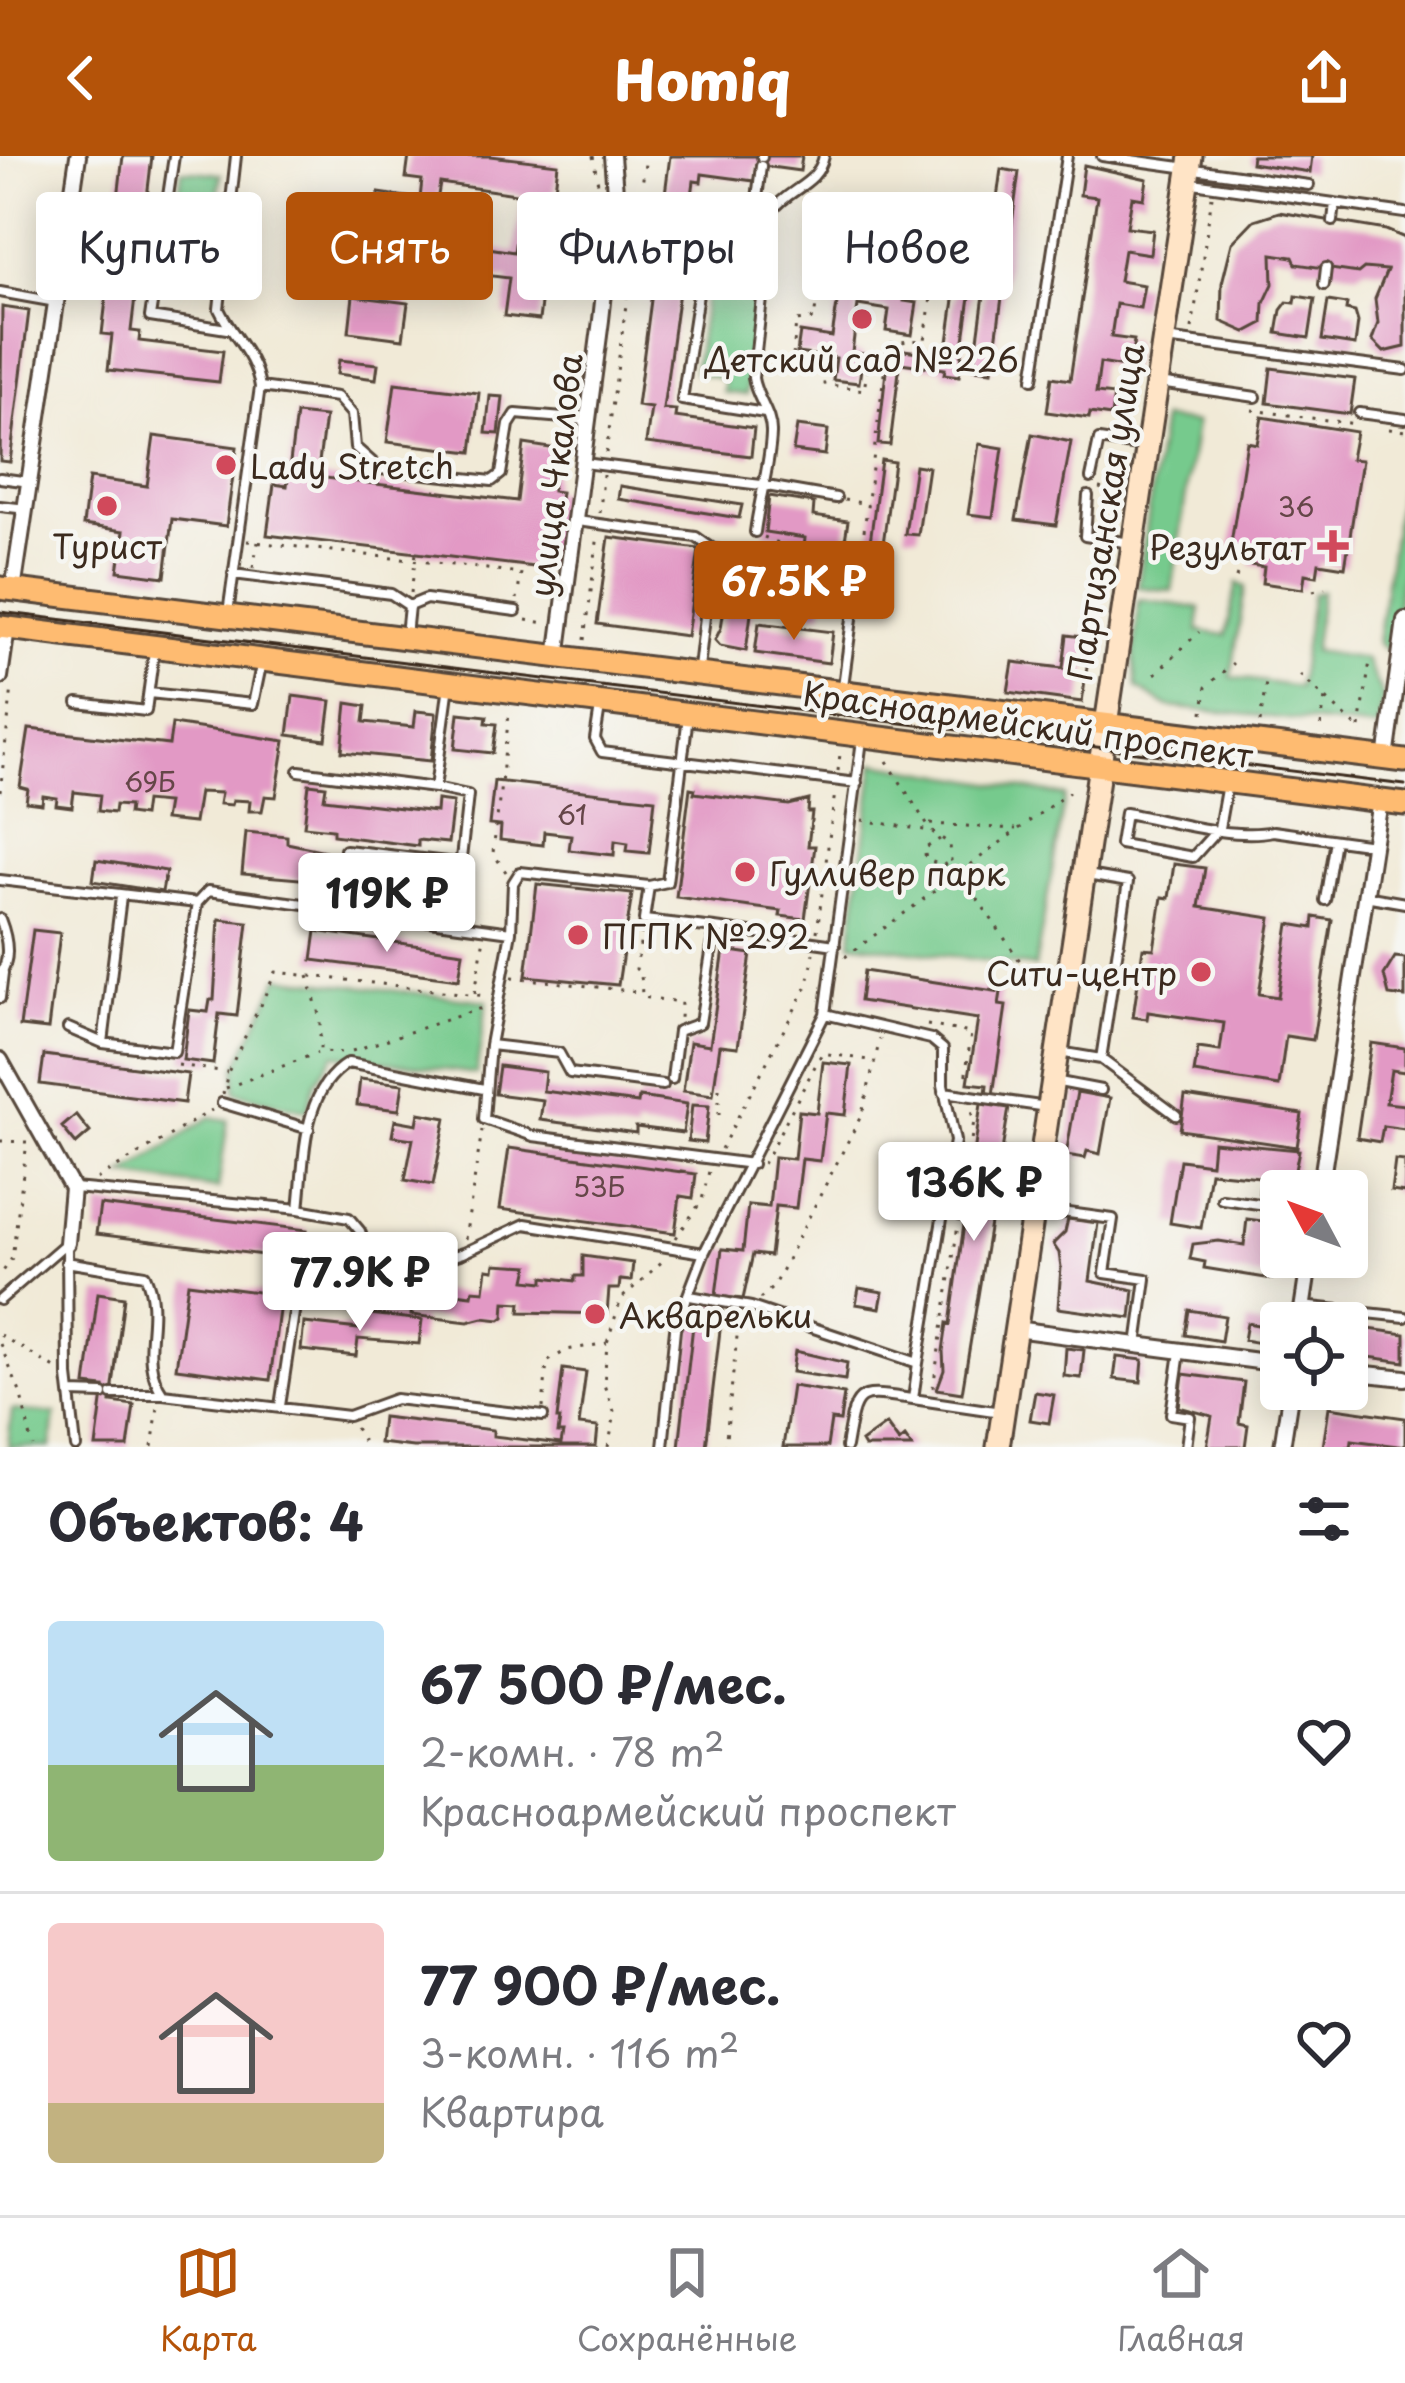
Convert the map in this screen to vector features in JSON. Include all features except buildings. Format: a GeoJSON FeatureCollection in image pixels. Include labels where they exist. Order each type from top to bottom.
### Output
{"type":"FeatureCollection","features":[{"type":"Feature","properties":{"kind":"main road","name":"Партизанская улица"},"geometry":{"type":"LineString","coordinates":[[998,1447],[1189,169]]}},
{"type":"Feature","properties":{"kind":"main road","name":"Красноармейский проспект"},"geometry":{"type":"LineString","coordinates":[[7,589],[1395,760]]}},
{"type":"Feature","properties":{"kind":"main road","name":"Красноармейский проспект"},"geometry":{"type":"LineString","coordinates":[[4,627],[1405,804]]}},
{"type":"Feature","properties":{"kind":"main road"},"geometry":{"type":"LineString","coordinates":[[433,642],[438,682]]}},
{"type":"Feature","properties":{"kind":"street"},"geometry":{"type":"LineString","coordinates":[[7,589],[32,483],[78,156]]}},
{"type":"Feature","properties":{"kind":"street","name":"улица Чкалова"},"geometry":{"type":"LineString","coordinates":[[557,658],[615,192],[612,156]]}},
{"type":"Feature","properties":{"kind":"street"},"geometry":{"type":"LineString","coordinates":[[1395,760],[1405,620]]}},
{"type":"Feature","properties":{"kind":"street"},"geometry":{"type":"LineString","coordinates":[[4,627],[7,675]]}},
{"type":"Feature","properties":{"kind":"street"},"geometry":{"type":"LineString","coordinates":[[1323,1170],[1380,801]]}},
{"type":"Feature","properties":{"kind":"street"},"geometry":{"type":"LineString","coordinates":[[0,1060],[79,1187],[67,1243]]}},
{"type":"Feature","properties":{"kind":"street"},"geometry":{"type":"LineString","coordinates":[[1016,1329],[1260,1361]]}},
{"type":"Feature","properties":{"kind":"street"},"geometry":{"type":"LineString","coordinates":[[1368,1374],[1405,1378]]}},
{"type":"Feature","properties":{"kind":"street"},"geometry":{"type":"LineString","coordinates":[[1282,1447],[1288,1410]]}},
{"type":"Feature","properties":{"kind":"lane"},"geometry":{"type":"LineString","coordinates":[[174,156],[150,316],[229,329]]}},
{"type":"Feature","properties":{"kind":"lane"},"geometry":{"type":"LineString","coordinates":[[227,617],[260,387],[256,363],[219,309],[236,156]]}},
{"type":"Feature","properties":{"kind":"lane"},"geometry":{"type":"LineString","coordinates":[[778,204],[789,192],[813,180],[824,156]]}},
{"type":"Feature","properties":{"kind":"lane"},"geometry":{"type":"LineString","coordinates":[[1033,379],[1067,156]]}},
{"type":"Feature","properties":{"kind":"lane"},"geometry":{"type":"LineString","coordinates":[[1102,156],[1162,160],[1189,169],[1309,185]]}},
{"type":"Feature","properties":{"kind":"lane"},"geometry":{"type":"LineString","coordinates":[[758,192],[762,160]]}},
{"type":"Feature","properties":{"kind":"lane"},"geometry":{"type":"LineString","coordinates":[[1189,169],[1214,186],[1405,213]]}},
{"type":"Feature","properties":{"kind":"lane"},"geometry":{"type":"LineString","coordinates":[[1333,221],[1335,202]]}},
{"type":"Feature","properties":{"kind":"lane"},"geometry":{"type":"LineString","coordinates":[[1324,285],[1326,268]]}},
{"type":"Feature","properties":{"kind":"lane"},"geometry":{"type":"LineString","coordinates":[[0,292],[58,302]]}},
{"type":"Feature","properties":{"kind":"lane"},"geometry":{"type":"LineString","coordinates":[[697,300],[682,400],[767,413]]}},
{"type":"Feature","properties":{"kind":"lane"},"geometry":{"type":"LineString","coordinates":[[755,532],[772,431],[753,378],[762,300]]}},
{"type":"Feature","properties":{"kind":"lane"},"geometry":{"type":"LineString","coordinates":[[1164,338],[1405,370]]}},
{"type":"Feature","properties":{"kind":"lane"},"geometry":{"type":"LineString","coordinates":[[1157,382],[1256,397]]}},
{"type":"Feature","properties":{"kind":"lane"},"geometry":{"type":"LineString","coordinates":[[260,387],[337,397],[352,414],[355,447],[380,469],[492,481],[501,473],[509,424],[516,414],[589,420]]}},
{"type":"Feature","properties":{"kind":"lane"},"geometry":{"type":"LineString","coordinates":[[1359,413],[1405,418]]}},
{"type":"Feature","properties":{"kind":"lane"},"geometry":{"type":"LineString","coordinates":[[1090,478],[1099,440],[1147,447]]}},
{"type":"Feature","properties":{"kind":"lane"},"geometry":{"type":"LineString","coordinates":[[584,463],[836,498]]}},
{"type":"Feature","properties":{"kind":"lane"},"geometry":{"type":"LineString","coordinates":[[0,478],[32,483]]}},
{"type":"Feature","properties":{"kind":"lane"},"geometry":{"type":"LineString","coordinates":[[1088,496],[1085,536],[1131,543]]}},
{"type":"Feature","properties":{"kind":"lane"},"geometry":{"type":"LineString","coordinates":[[0,506],[27,509]]}},
{"type":"Feature","properties":{"kind":"lane"},"geometry":{"type":"LineString","coordinates":[[577,521],[696,537],[713,549],[741,553],[738,581]]}},
{"type":"Feature","properties":{"kind":"lane"},"geometry":{"type":"LineString","coordinates":[[842,694],[862,544]]}},
{"type":"Feature","properties":{"kind":"lane"},"geometry":{"type":"LineString","coordinates":[[698,676],[713,549]]}},
{"type":"Feature","properties":{"kind":"lane"},"geometry":{"type":"LineString","coordinates":[[233,574],[391,594],[409,606]]}},
{"type":"Feature","properties":{"kind":"lane"},"geometry":{"type":"LineString","coordinates":[[409,606],[426,599],[516,611]]}},
{"type":"Feature","properties":{"kind":"lane"},"geometry":{"type":"LineString","coordinates":[[406,639],[409,606]]}},
{"type":"Feature","properties":{"kind":"lane"},"geometry":{"type":"LineString","coordinates":[[77,703],[146,711],[155,645]]}},
{"type":"Feature","properties":{"kind":"lane"},"geometry":{"type":"LineString","coordinates":[[149,693],[253,704],[263,658]]}},
{"type":"Feature","properties":{"kind":"lane"},"geometry":{"type":"LineString","coordinates":[[435,788],[438,682]]}},
{"type":"Feature","properties":{"kind":"lane"},"geometry":{"type":"LineString","coordinates":[[601,702],[595,739],[602,752],[856,783]]}},
{"type":"Feature","properties":{"kind":"lane"},"geometry":{"type":"LineString","coordinates":[[688,713],[667,882],[649,886],[520,872],[513,883],[511,932],[490,1045],[484,1119],[533,1136],[752,1164]]}},
{"type":"Feature","properties":{"kind":"lane"},"geometry":{"type":"LineString","coordinates":[[663,1447],[675,1329],[704,1253],[825,1014],[863,733]]}},
{"type":"Feature","properties":{"kind":"lane"},"geometry":{"type":"LineString","coordinates":[[299,771],[468,794],[458,862],[345,850]]}},
{"type":"Feature","properties":{"kind":"lane"},"geometry":{"type":"LineString","coordinates":[[1227,783],[1219,828],[1192,857],[1120,844],[1125,813],[1219,828],[1257,834],[1273,831],[1373,845]]}},
{"type":"Feature","properties":{"kind":"lane"},"geometry":{"type":"LineString","coordinates":[[1325,900],[1335,840]]}},
{"type":"Feature","properties":{"kind":"lane"},"geometry":{"type":"LineString","coordinates":[[364,852],[363,865],[374,867]]}},
{"type":"Feature","properties":{"kind":"lane"},"geometry":{"type":"LineString","coordinates":[[1085,874],[1128,882],[1101,1059]]}},
{"type":"Feature","properties":{"kind":"lane"},"geometry":{"type":"LineString","coordinates":[[0,880],[197,903]]}},
{"type":"Feature","properties":{"kind":"lane"},"geometry":{"type":"LineString","coordinates":[[649,886],[644,920],[835,946]]}},
{"type":"Feature","properties":{"kind":"lane"},"geometry":{"type":"LineString","coordinates":[[68,1028],[103,1043],[174,1052],[197,903],[208,891],[511,932]]}},
{"type":"Feature","properties":{"kind":"lane"},"geometry":{"type":"LineString","coordinates":[[1365,896],[1405,903]]}},
{"type":"Feature","properties":{"kind":"lane"},"geometry":{"type":"LineString","coordinates":[[103,1043],[121,897]]}},
{"type":"Feature","properties":{"kind":"lane"},"geometry":{"type":"LineString","coordinates":[[0,919],[7,937],[0,998]]}},
{"type":"Feature","properties":{"kind":"lane"},"geometry":{"type":"LineString","coordinates":[[490,1045],[560,1053],[570,1073],[668,1082],[678,1031],[700,1024],[716,928]]}},
{"type":"Feature","properties":{"kind":"lane"},"geometry":{"type":"LineString","coordinates":[[825,1014],[931,1039],[943,1049],[944,1091],[956,1141],[914,1399]]}},
{"type":"Feature","properties":{"kind":"lane"},"geometry":{"type":"LineString","coordinates":[[1058,1052],[1101,1059],[1176,1115]]}},
{"type":"Feature","properties":{"kind":"lane"},"geometry":{"type":"LineString","coordinates":[[298,1209],[319,1088],[346,1058],[484,1089]]}},
{"type":"Feature","properties":{"kind":"lane"},"geometry":{"type":"LineString","coordinates":[[1052,1081],[1101,1090]]}},
{"type":"Feature","properties":{"kind":"lane"},"geometry":{"type":"LineString","coordinates":[[944,1091],[1048,1107]]}},
{"type":"Feature","properties":{"kind":"lane"},"geometry":{"type":"LineString","coordinates":[[222,1103],[309,1129]]}},
{"type":"Feature","properties":{"kind":"lane"},"geometry":{"type":"LineString","coordinates":[[79,1187],[349,1218],[360,1232],[376,1281]]}},
{"type":"Feature","properties":{"kind":"lane"},"geometry":{"type":"LineString","coordinates":[[1222,1199],[1260,1204]]}},
{"type":"Feature","properties":{"kind":"lane"},"geometry":{"type":"LineString","coordinates":[[1032,1208],[1113,1220],[1105,1273],[1146,1279],[1137,1346]]}},
{"type":"Feature","properties":{"kind":"lane"},"geometry":{"type":"LineString","coordinates":[[280,1406],[295,1306],[463,1253],[525,1224],[704,1253]]}},
{"type":"Feature","properties":{"kind":"lane"},"geometry":{"type":"LineString","coordinates":[[67,1243],[68,1376],[76,1447]]}},
{"type":"Feature","properties":{"kind":"lane"},"geometry":{"type":"LineString","coordinates":[[0,1300],[67,1243]]}},
{"type":"Feature","properties":{"kind":"lane"},"geometry":{"type":"LineString","coordinates":[[66,1262],[145,1276],[153,1293],[150,1376],[163,1394]]}},
{"type":"Feature","properties":{"kind":"lane"},"geometry":{"type":"LineString","coordinates":[[689,1296],[751,1307],[918,1364]]}},
{"type":"Feature","properties":{"kind":"lane"},"geometry":{"type":"LineString","coordinates":[[1368,1313],[1405,1317]]}},
{"type":"Feature","properties":{"kind":"lane"},"geometry":{"type":"LineString","coordinates":[[1180,1351],[1171,1414],[1190,1417],[1186,1447]]}},
{"type":"Feature","properties":{"kind":"lane"},"geometry":{"type":"LineString","coordinates":[[71,1393],[163,1394],[348,1416],[395,1399],[543,1416]]}},
{"type":"Feature","properties":{"kind":"lane"},"geometry":{"type":"LineString","coordinates":[[846,1447],[853,1405],[872,1393],[1003,1412]]}},
{"type":"Feature","properties":{"kind":"path"},"geometry":{"type":"LineString","coordinates":[[641,192],[646,156]]}},
{"type":"Feature","properties":{"kind":"path"},"geometry":{"type":"LineString","coordinates":[[1190,342],[1214,186]]}},
{"type":"Feature","properties":{"kind":"path"},"geometry":{"type":"LineString","coordinates":[[862,544],[888,343],[925,340],[938,248],[884,240],[827,250],[814,319],[796,321],[793,357],[826,362],[824,384],[865,390],[870,352],[886,351]]}},
{"type":"Feature","properties":{"kind":"path"},"geometry":{"type":"LineString","coordinates":[[585,640],[626,300]]}},
{"type":"Feature","properties":{"kind":"path"},"geometry":{"type":"LineString","coordinates":[[1252,410],[1359,425]]}},
{"type":"Feature","properties":{"kind":"path"},"geometry":{"type":"LineString","coordinates":[[836,498],[868,504]]}},
{"type":"Feature","properties":{"kind":"path"},"geometry":{"type":"LineString","coordinates":[[755,532],[813,557],[859,563]]}},
{"type":"Feature","properties":{"kind":"path"},"geometry":{"type":"LineString","coordinates":[[239,539],[521,573],[517,599]]}},
{"type":"Feature","properties":{"kind":"path"},"geometry":{"type":"LineString","coordinates":[[411,593],[416,553]]}},
{"type":"Feature","properties":{"kind":"path"},"geometry":{"type":"LineString","coordinates":[[1235,577],[1246,580]]}},
{"type":"Feature","properties":{"kind":"path"},"geometry":{"type":"LineString","coordinates":[[1313,590],[1325,588]]}},
{"type":"Feature","properties":{"kind":"path"},"geometry":{"type":"LineString","coordinates":[[516,611],[520,619],[549,624]]}},
{"type":"Feature","properties":{"kind":"path"},"geometry":{"type":"LineString","coordinates":[[1155,674],[1199,632]]}},
{"type":"Feature","properties":{"kind":"path"},"geometry":{"type":"LineString","coordinates":[[1300,675],[1360,730],[1370,662]]}},
{"type":"Feature","properties":{"kind":"path"},"geometry":{"type":"LineString","coordinates":[[1202,712],[1206,687],[1233,663]]}},
{"type":"Feature","properties":{"kind":"path"},"geometry":{"type":"LineString","coordinates":[[0,791],[7,675]]}},
{"type":"Feature","properties":{"kind":"path"},"geometry":{"type":"LineString","coordinates":[[1260,723],[1266,682]]}},
{"type":"Feature","properties":{"kind":"path"},"geometry":{"type":"LineString","coordinates":[[1322,726],[1325,698]]}},
{"type":"Feature","properties":{"kind":"path"},"geometry":{"type":"LineString","coordinates":[[509,714],[494,853],[513,883]]}},
{"type":"Feature","properties":{"kind":"path"},"geometry":{"type":"LineString","coordinates":[[608,1447],[615,1414],[604,1385],[607,1343],[621,1299],[666,1258],[702,1200],[711,1161],[735,1125],[808,984],[840,754]]}},
{"type":"Feature","properties":{"kind":"path"},"geometry":{"type":"LineString","coordinates":[[887,761],[932,831],[950,844],[951,860],[1035,983]]}},
{"type":"Feature","properties":{"kind":"path"},"geometry":{"type":"LineString","coordinates":[[833,963],[857,952],[1069,792]]}},
{"type":"Feature","properties":{"kind":"path"},"geometry":{"type":"LineString","coordinates":[[852,818],[932,831]]}},
{"type":"Feature","properties":{"kind":"path"},"geometry":{"type":"LineString","coordinates":[[927,824],[1018,830]]}},
{"type":"Feature","properties":{"kind":"path"},"geometry":{"type":"LineString","coordinates":[[941,838],[925,849],[926,860],[942,866],[951,860]]}},
{"type":"Feature","properties":{"kind":"path"},"geometry":{"type":"LineString","coordinates":[[644,920],[636,969],[642,997],[682,1002],[678,1031]]}},
{"type":"Feature","properties":{"kind":"path"},"geometry":{"type":"LineString","coordinates":[[475,994],[485,928]]}},
{"type":"Feature","properties":{"kind":"path"},"geometry":{"type":"LineString","coordinates":[[276,972],[307,975],[490,996],[492,1005],[346,1058],[320,1052],[224,1089],[276,972]]}},
{"type":"Feature","properties":{"kind":"path"},"geometry":{"type":"LineString","coordinates":[[307,975],[320,1018],[320,1052]]}},
{"type":"Feature","properties":{"kind":"path"},"geometry":{"type":"LineString","coordinates":[[504,976],[641,992]]}},
{"type":"Feature","properties":{"kind":"path"},"geometry":{"type":"LineString","coordinates":[[725,1447],[738,1320],[773,1287],[862,1114],[882,1025]]}},
{"type":"Feature","properties":{"kind":"path"},"geometry":{"type":"LineString","coordinates":[[927,1025],[970,1034],[966,1095],[974,1120],[933,1392]]}},
{"type":"Feature","properties":{"kind":"path"},"geometry":{"type":"LineString","coordinates":[[174,1052],[178,1066],[228,1072]]}},
{"type":"Feature","properties":{"kind":"path"},"geometry":{"type":"LineString","coordinates":[[764,1163],[822,1053],[876,1061]]}},
{"type":"Feature","properties":{"kind":"path"},"geometry":{"type":"LineString","coordinates":[[719,1087],[719,1115]]}},
{"type":"Feature","properties":{"kind":"path"},"geometry":{"type":"LineString","coordinates":[[79,1187],[222,1103]]}},
{"type":"Feature","properties":{"kind":"path"},"geometry":{"type":"LineString","coordinates":[[463,1253],[484,1119]]}},
{"type":"Feature","properties":{"kind":"path"},"geometry":{"type":"LineString","coordinates":[[0,1141],[27,1142],[12,1258],[0,1276]]}},
{"type":"Feature","properties":{"kind":"path"},"geometry":{"type":"LineString","coordinates":[[0,1335],[68,1376]]}},
{"type":"Feature","properties":{"kind":"path"},"geometry":{"type":"LineString","coordinates":[[543,1416],[548,1362],[567,1350],[607,1343]]}},
{"type":"Feature","properties":{"kind":"path"},"geometry":{"type":"LineString","coordinates":[[0,1344],[20,1392],[33,1447]]}},
{"type":"Feature","properties":{"kind":"path"},"geometry":{"type":"LineString","coordinates":[[152,1447],[163,1394]]}},
{"type":"Feature","properties":{"kind":"path"},"geometry":{"type":"LineString","coordinates":[[348,1416],[366,1447]]}},
{"type":"Feature","properties":{"kind":"green space"},"geometry":{"type":"Polygon","coordinates":[[[182,170],[221,174],[219,192],[179,192],[182,170]]]}},
{"type":"Feature","properties":{"kind":"green space"},"geometry":{"type":"Polygon","coordinates":[[[705,300],[756,300],[746,395],[723,392],[724,379],[694,372],[705,300]]]}},
{"type":"Feature","properties":{"kind":"green space"},"geometry":{"type":"Polygon","coordinates":[[[1162,419],[1196,423],[1172,591],[1138,587],[1162,419]]]}},
{"type":"Feature","properties":{"kind":"green space"},"geometry":{"type":"Polygon","coordinates":[[[1401,483],[1405,484],[1405,554],[1387,650],[1377,643],[1401,483]]]}},
{"type":"Feature","properties":{"kind":"green space"},"geometry":{"type":"Polygon","coordinates":[[[1237,583],[1245,587],[1231,677],[1298,687],[1312,594],[1321,592],[1313,651],[1365,659],[1383,697],[1378,728],[1169,707],[1137,688],[1134,660],[1139,600],[1200,608],[1198,631],[1226,635],[1237,583]]]}},
{"type":"Feature","properties":{"kind":"green space"},"geometry":{"type":"Polygon","coordinates":[[[875,763],[1065,796],[1035,967],[851,943],[875,763]]]}},
{"type":"Feature","properties":{"kind":"green space"},"geometry":{"type":"Polygon","coordinates":[[[279,977],[487,1001],[476,1074],[334,1054],[315,1083],[307,1111],[235,1092],[236,1067],[279,977]]]}},
{"type":"Feature","properties":{"kind":"green space"},"geometry":{"type":"Polygon","coordinates":[[[210,1117],[228,1120],[218,1189],[124,1175],[210,1117]]]}},
{"type":"Feature","properties":{"kind":"green space"},"geometry":{"type":"Polygon","coordinates":[[[12,1410],[55,1414],[51,1447],[8,1447],[12,1410]]]}},
{"type":"Feature","properties":{"kind":"tram line"},"geometry":{"type":"LineString","coordinates":[[0,612],[1405,785]]}},
{"type":"Feature","properties":{"kind":"place","name":"Детский сад №226"},"geometry":{"type":"Point","coordinates":[862,319]}},
{"type":"Feature","properties":{"kind":"place","name":"Lady Stretch"},"geometry":{"type":"Point","coordinates":[226,465]}},
{"type":"Feature","properties":{"kind":"place","name":"Турист"},"geometry":{"type":"Point","coordinates":[107,506]}},
{"type":"Feature","properties":{"kind":"place","name":"Результат"},"geometry":{"type":"Point","coordinates":[1333,546]}},
{"type":"Feature","properties":{"kind":"place","name":"Гулливер парк"},"geometry":{"type":"Point","coordinates":[745,872]}},
{"type":"Feature","properties":{"kind":"place","name":"ПГПК №292"},"geometry":{"type":"Point","coordinates":[578,935]}},
{"type":"Feature","properties":{"kind":"place","name":"Сити-центр"},"geometry":{"type":"Point","coordinates":[1201,972]}},
{"type":"Feature","properties":{"kind":"place","name":"Акварельки"},"geometry":{"type":"Point","coordinates":[595,1314]}}]}
